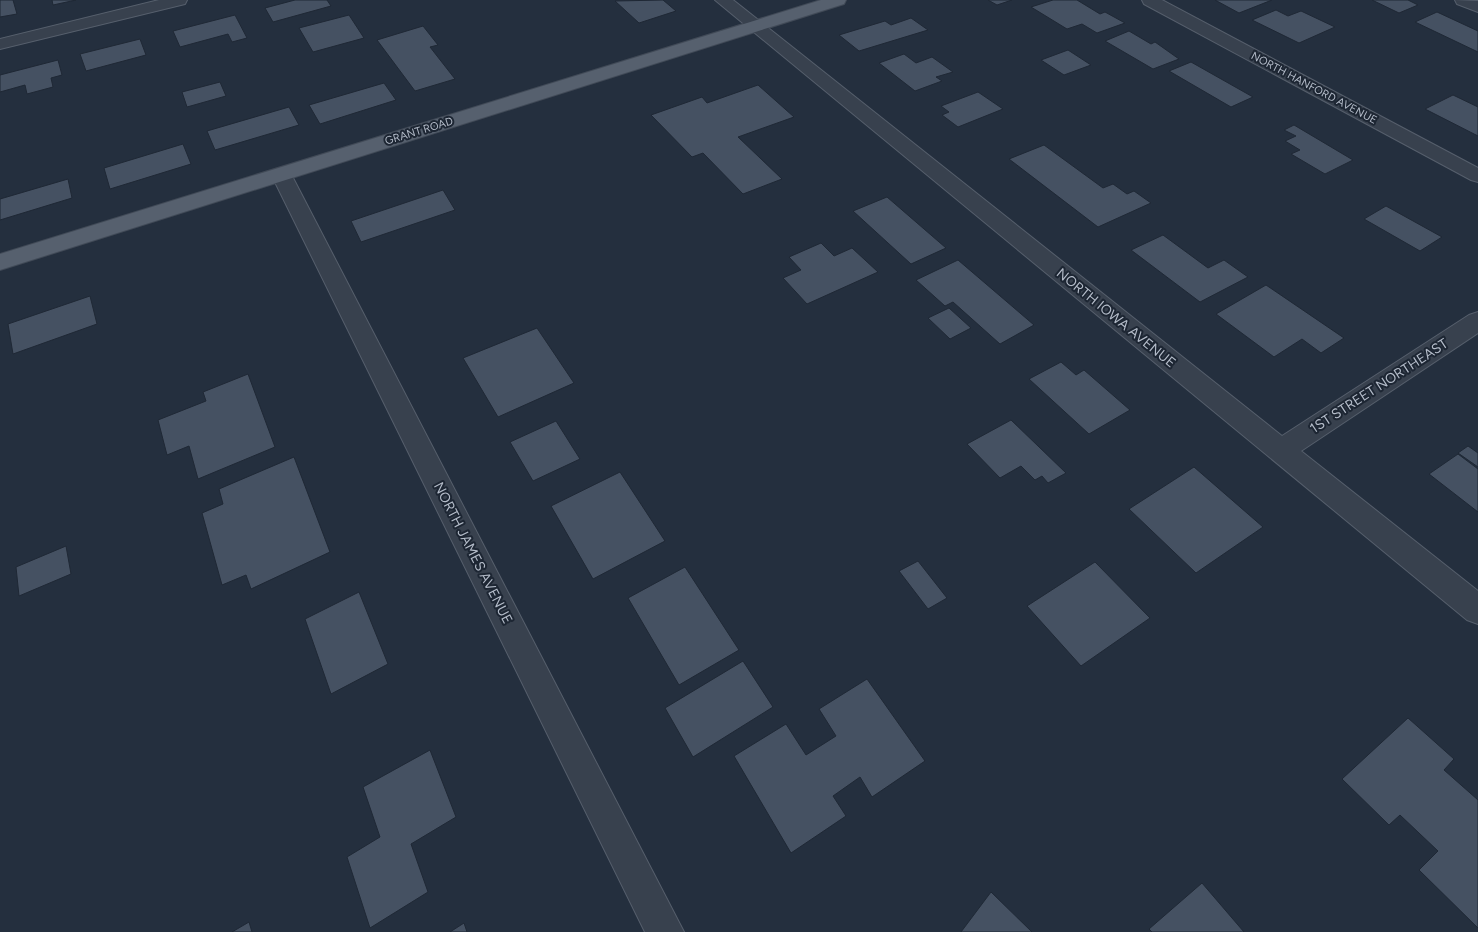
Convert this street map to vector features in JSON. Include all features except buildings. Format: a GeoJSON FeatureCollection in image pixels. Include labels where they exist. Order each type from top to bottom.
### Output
{"type":"FeatureCollection","features":[{"type":"Feature","properties":{"kind":"main road","name":"GRANT ROAD"},"geometry":{"type":"LineString","coordinates":[[0,262],[838,0]]}},
{"type":"Feature","properties":{"kind":"street"},"geometry":{"type":"LineString","coordinates":[[0,44],[179,0]]}},
{"type":"Feature","properties":{"kind":"street","name":"NORTH IOWA AVENUE"},"geometry":{"type":"LineString","coordinates":[[723,0],[1478,610]]}},
{"type":"Feature","properties":{"kind":"street","name":"NORTH HANFORD AVENUE"},"geometry":{"type":"LineString","coordinates":[[1150,0],[1478,176]]}},
{"type":"Feature","properties":{"kind":"street"},"geometry":{"type":"LineString","coordinates":[[1463,0],[1478,7]]}},
{"type":"Feature","properties":{"kind":"street","name":"NORTH JAMES AVENUE"},"geometry":{"type":"LineString","coordinates":[[280,174],[665,932]]}},
{"type":"Feature","properties":{"kind":"street","name":"1ST STREET NORTHEAST"},"geometry":{"type":"LineString","coordinates":[[1280,451],[1478,321]]}}]}
